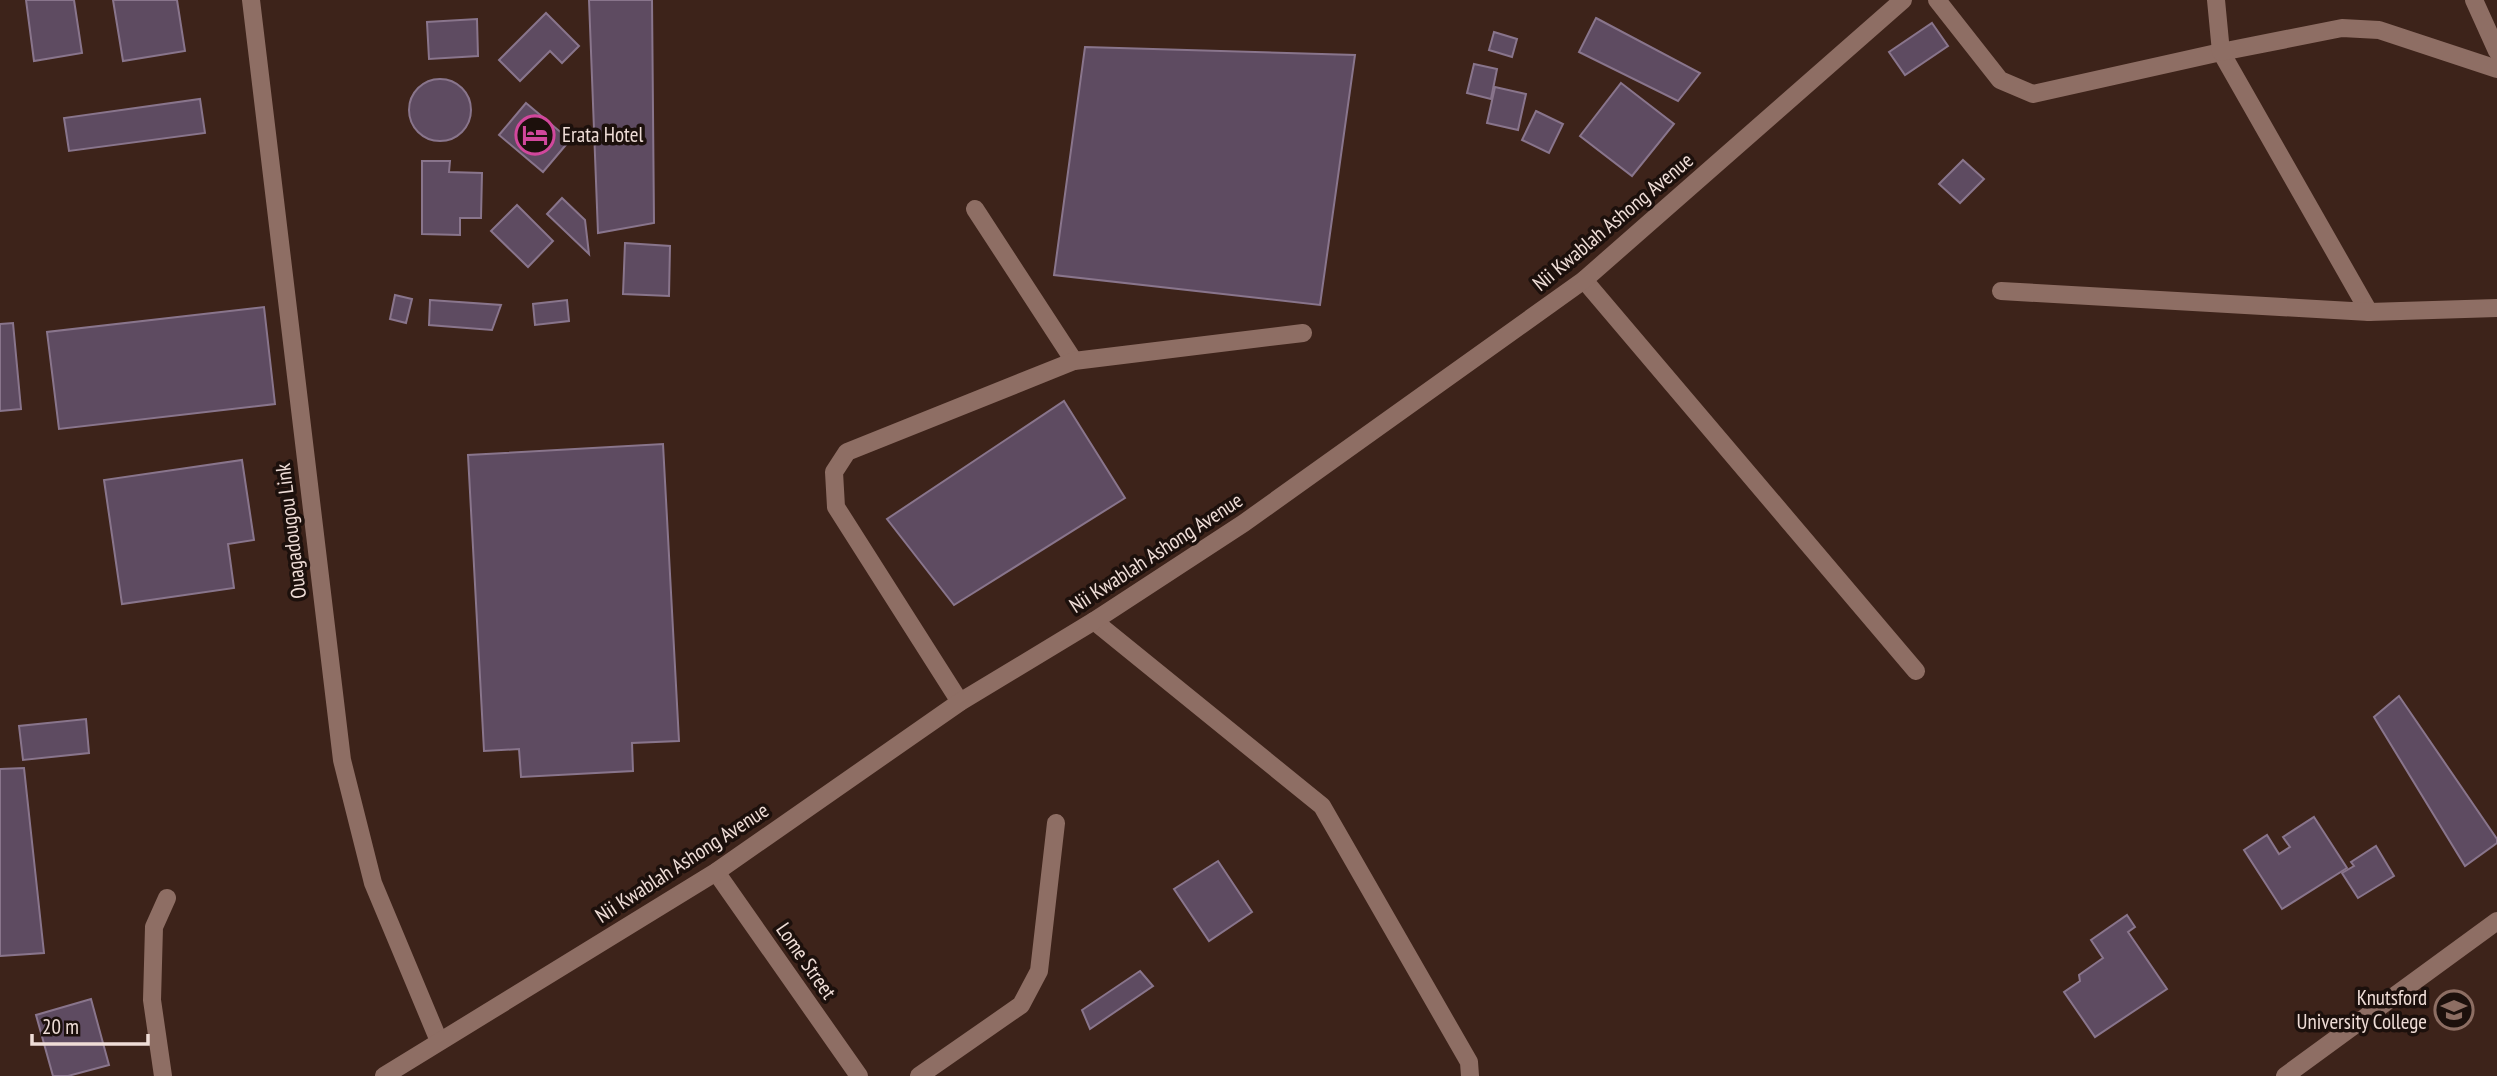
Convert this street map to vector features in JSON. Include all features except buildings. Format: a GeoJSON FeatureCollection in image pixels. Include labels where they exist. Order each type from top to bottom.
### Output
{"type":"FeatureCollection","features":[{"type":"Feature","properties":{"kind":"street","name":"Ouagadougou Link"},"geometry":{"type":"LineString","coordinates":[[251,0],[342,760],[373,883],[439,1041]]}},
{"type":"Feature","properties":{"kind":"street","name":"Nii Kwablah Ashong Avenue"},"geometry":{"type":"LineString","coordinates":[[384,1076],[716,872],[961,702],[1094,621],[1244,523],[1584,280],[1903,0]]}},
{"type":"Feature","properties":{"kind":"street"},"geometry":{"type":"LineString","coordinates":[[1937,0],[2000,80],[2033,94],[2342,28],[2379,30],[2497,69]]}},
{"type":"Feature","properties":{"kind":"street"},"geometry":{"type":"LineString","coordinates":[[2216,0],[2221,52],[2369,312]]}},
{"type":"Feature","properties":{"kind":"street"},"geometry":{"type":"LineString","coordinates":[[2474,0],[2497,51]]}},
{"type":"Feature","properties":{"kind":"street"},"geometry":{"type":"LineString","coordinates":[[975,209],[1074,361]]}},
{"type":"Feature","properties":{"kind":"street"},"geometry":{"type":"LineString","coordinates":[[1584,280],[1916,671]]}},
{"type":"Feature","properties":{"kind":"street"},"geometry":{"type":"LineString","coordinates":[[2001,291],[2369,312],[2497,308]]}},
{"type":"Feature","properties":{"kind":"street"},"geometry":{"type":"LineString","coordinates":[[961,702],[836,507],[834,472],[847,452],[1074,361],[1303,333]]}},
{"type":"Feature","properties":{"kind":"street"},"geometry":{"type":"LineString","coordinates":[[1094,621],[1322,806],[1469,1062],[1470,1076]]}},
{"type":"Feature","properties":{"kind":"street"},"geometry":{"type":"LineString","coordinates":[[919,1076],[1021,1005],[1039,971],[1056,823]]}},
{"type":"Feature","properties":{"kind":"street","name":"Lome Street"},"geometry":{"type":"LineString","coordinates":[[716,872],[859,1076]]}},
{"type":"Feature","properties":{"kind":"street"},"geometry":{"type":"LineString","coordinates":[[163,1076],[152,1000],[154,927],[167,898]]}},
{"type":"Feature","properties":{"kind":"street"},"geometry":{"type":"LineString","coordinates":[[2285,1076],[2497,921]]}},
{"type":"Feature","properties":{"kind":"place","name":"Erata Hotel"},"geometry":{"type":"Point","coordinates":[535,135]}},
{"type":"Feature","properties":{"kind":"place","name":"Knutsford University College"},"geometry":{"type":"Point","coordinates":[2454,1010]}}]}
